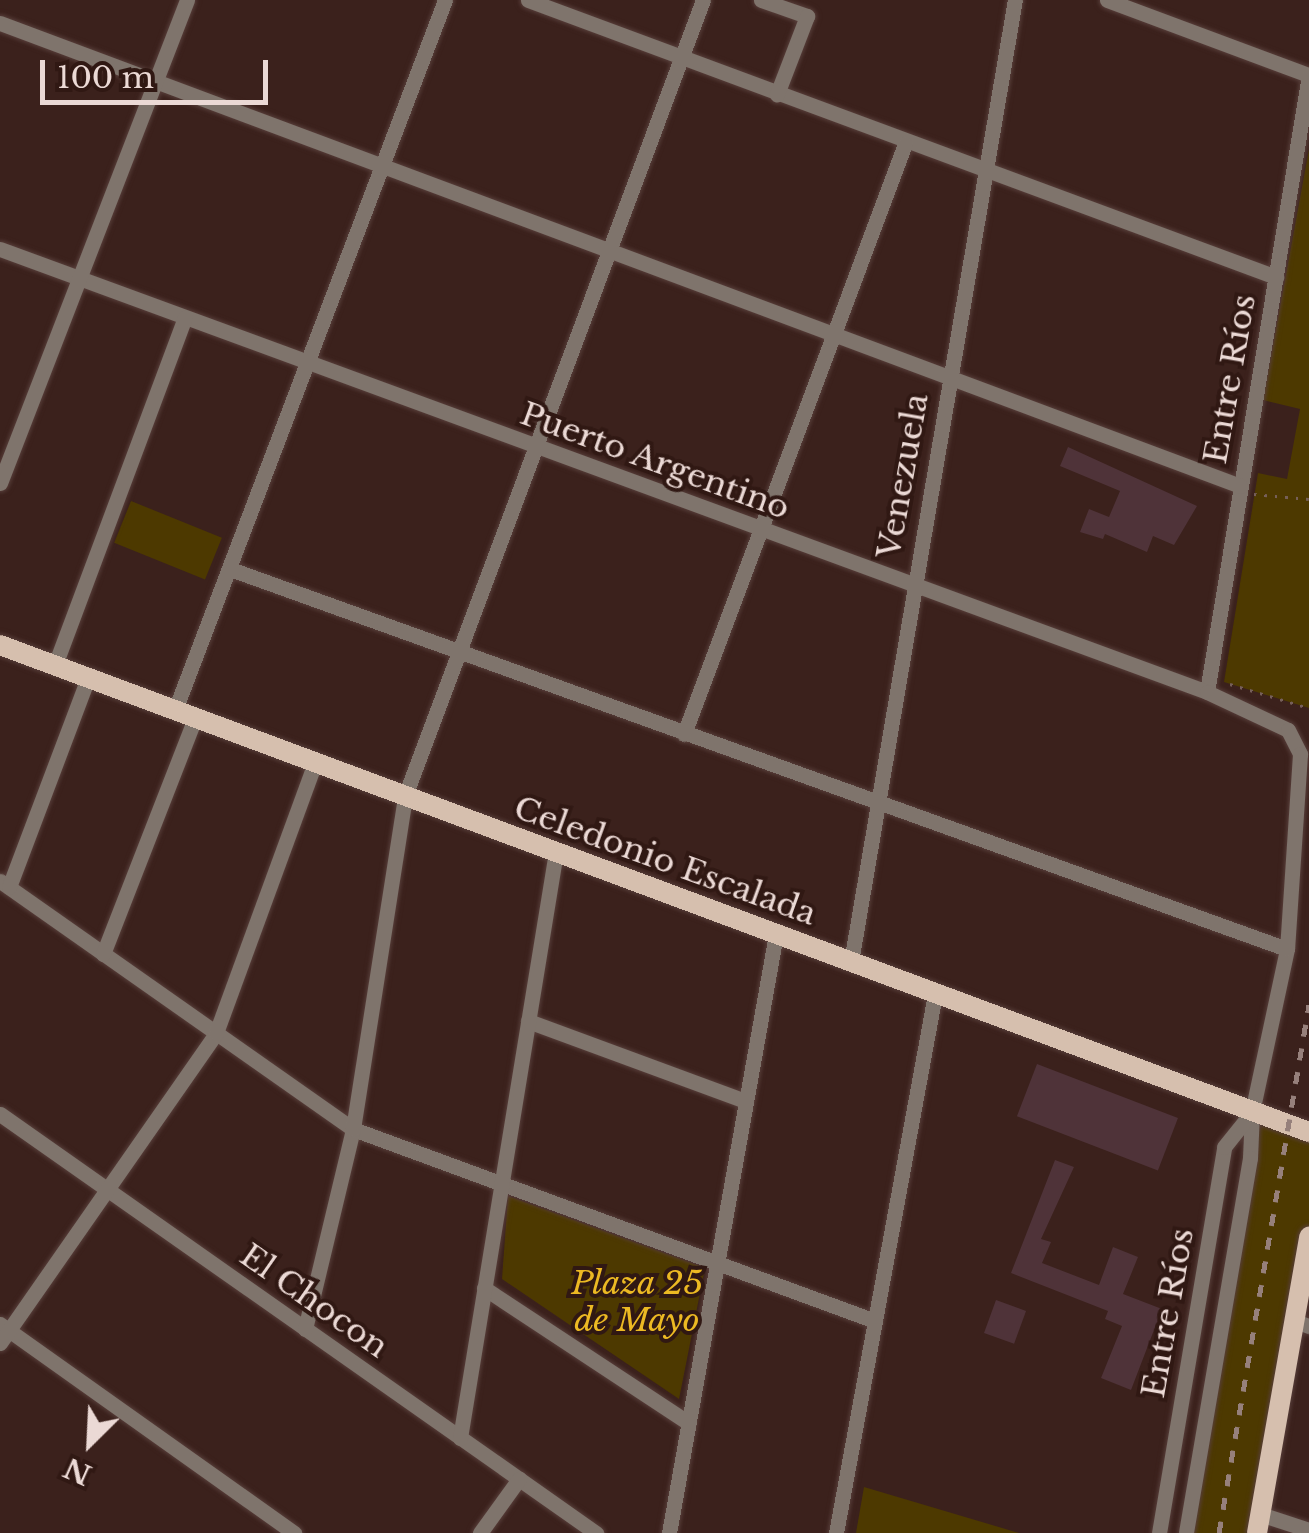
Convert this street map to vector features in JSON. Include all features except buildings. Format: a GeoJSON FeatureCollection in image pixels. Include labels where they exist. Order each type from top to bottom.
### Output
{"type":"FeatureCollection","features":[{"type":"Feature","properties":{"kind":"main road","name":"Celedonio Escalada"},"geometry":{"type":"LineString","coordinates":[[0,645],[1309,1132]]}},
{"type":"Feature","properties":{"kind":"main road"},"geometry":{"type":"LineString","coordinates":[[1259,1524],[1302,1323],[1309,1237]]}},
{"type":"Feature","properties":{"kind":"street"},"geometry":{"type":"LineString","coordinates":[[0,483],[8,439],[80,278],[187,0]]}},
{"type":"Feature","properties":{"kind":"street"},"geometry":{"type":"LineString","coordinates":[[103,954],[233,570],[445,0]]}},
{"type":"Feature","properties":{"kind":"street"},"geometry":{"type":"LineString","coordinates":[[528,0],[905,144],[986,169],[1276,276]]}},
{"type":"Feature","properties":{"kind":"street"},"geometry":{"type":"LineString","coordinates":[[580,19],[587,0]]}},
{"type":"Feature","properties":{"kind":"street"},"geometry":{"type":"LineString","coordinates":[[305,1329],[352,1130],[405,796],[703,0]]}},
{"type":"Feature","properties":{"kind":"street"},"geometry":{"type":"LineString","coordinates":[[761,0],[808,16],[777,94]]}},
{"type":"Feature","properties":{"kind":"street","name":"Venezuela"},"geometry":{"type":"LineString","coordinates":[[851,962],[875,801],[1014,0]]}},
{"type":"Feature","properties":{"kind":"street"},"geometry":{"type":"LineString","coordinates":[[1108,0],[1309,75]]}},
{"type":"Feature","properties":{"kind":"street"},"geometry":{"type":"LineString","coordinates":[[0,23],[610,247],[1240,486]]}},
{"type":"Feature","properties":{"kind":"street","name":"Entre Ríos"},"geometry":{"type":"LineString","coordinates":[[1207,692],[1309,75]]}},
{"type":"Feature","properties":{"kind":"street"},"geometry":{"type":"LineString","coordinates":[[684,734],[905,144]]}},
{"type":"Feature","properties":{"kind":"street","name":"Puerto Argentino"},"geometry":{"type":"LineString","coordinates":[[0,249],[1207,692],[1288,730]]}},
{"type":"Feature","properties":{"kind":"street"},"geometry":{"type":"LineString","coordinates":[[55,665],[185,317]]}},
{"type":"Feature","properties":{"kind":"street"},"geometry":{"type":"LineString","coordinates":[[233,570],[1287,949]]}},
{"type":"Feature","properties":{"kind":"street"},"geometry":{"type":"LineString","coordinates":[[88,678],[4,884],[352,1130],[875,1321]]}},
{"type":"Feature","properties":{"kind":"street","name":"Entre Ríos"},"geometry":{"type":"LineString","coordinates":[[1186,1533],[1252,1112],[1287,949],[1300,754],[1288,730]]}},
{"type":"Feature","properties":{"kind":"street"},"geometry":{"type":"LineString","coordinates":[[294,1533],[3,1332],[216,1033],[315,762]]}},
{"type":"Feature","properties":{"kind":"street"},"geometry":{"type":"LineString","coordinates":[[460,1438],[556,852]]}},
{"type":"Feature","properties":{"kind":"street"},"geometry":{"type":"LineString","coordinates":[[669,1533],[776,934]]}},
{"type":"Feature","properties":{"kind":"street"},"geometry":{"type":"LineString","coordinates":[[836,1533],[936,994]]}},
{"type":"Feature","properties":{"kind":"street"},"geometry":{"type":"LineString","coordinates":[[528,1021],[746,1101]]}},
{"type":"Feature","properties":{"kind":"street","name":"Entre Ríos"},"geometry":{"type":"LineString","coordinates":[[1159,1533],[1224,1147],[1252,1112]]}},
{"type":"Feature","properties":{"kind":"street","name":"El Chocon"},"geometry":{"type":"LineString","coordinates":[[0,1114],[596,1533]]}},
{"type":"Feature","properties":{"kind":"street"},"geometry":{"type":"LineString","coordinates":[[484,1288],[689,1423]]}},
{"type":"Feature","properties":{"kind":"street"},"geometry":{"type":"LineString","coordinates":[[1183,1388],[1210,1394]]}},
{"type":"Feature","properties":{"kind":"street"},"geometry":{"type":"LineString","coordinates":[[480,1533],[518,1479]]}},
{"type":"Feature","properties":{"kind":"street"},"geometry":{"type":"LineString","coordinates":[[1259,1524],[1309,1530]]}},
{"type":"Feature","properties":{"kind":"path"},"geometry":{"type":"LineString","coordinates":[[1240,486],[1290,502],[1309,499]]}},
{"type":"Feature","properties":{"kind":"path"},"geometry":{"type":"LineString","coordinates":[[1211,666],[1224,682],[1309,708]]}},
{"type":"Feature","properties":{"kind":"green space"},"geometry":{"type":"Polygon","coordinates":[[[1309,149],[1309,708],[1224,682],[1258,473],[1287,479],[1300,409],[1263,400],[1309,149]]]}},
{"type":"Feature","properties":{"kind":"green space"},"geometry":{"type":"Polygon","coordinates":[[[131,501],[222,538],[205,579],[114,543],[131,501]]]}},
{"type":"Feature","properties":{"kind":"green space"},"geometry":{"type":"Polygon","coordinates":[[[1252,1112],[1309,1132],[1309,1237],[1257,1533],[1186,1533],[1252,1112]]]}},
{"type":"Feature","properties":{"kind":"green space","name":"Plaza 25 de Mayo"},"geometry":{"type":"Polygon","coordinates":[[[508,1196],[705,1268],[679,1399],[502,1279],[508,1196]]]}},
{"type":"Feature","properties":{"kind":"green space"},"geometry":{"type":"Polygon","coordinates":[[[864,1487],[1019,1533],[856,1533],[864,1487]]]}},
{"type":"Feature","properties":{"kind":"railway"},"geometry":{"type":"LineString","coordinates":[[1219,1533],[1309,1005]]}}]}
